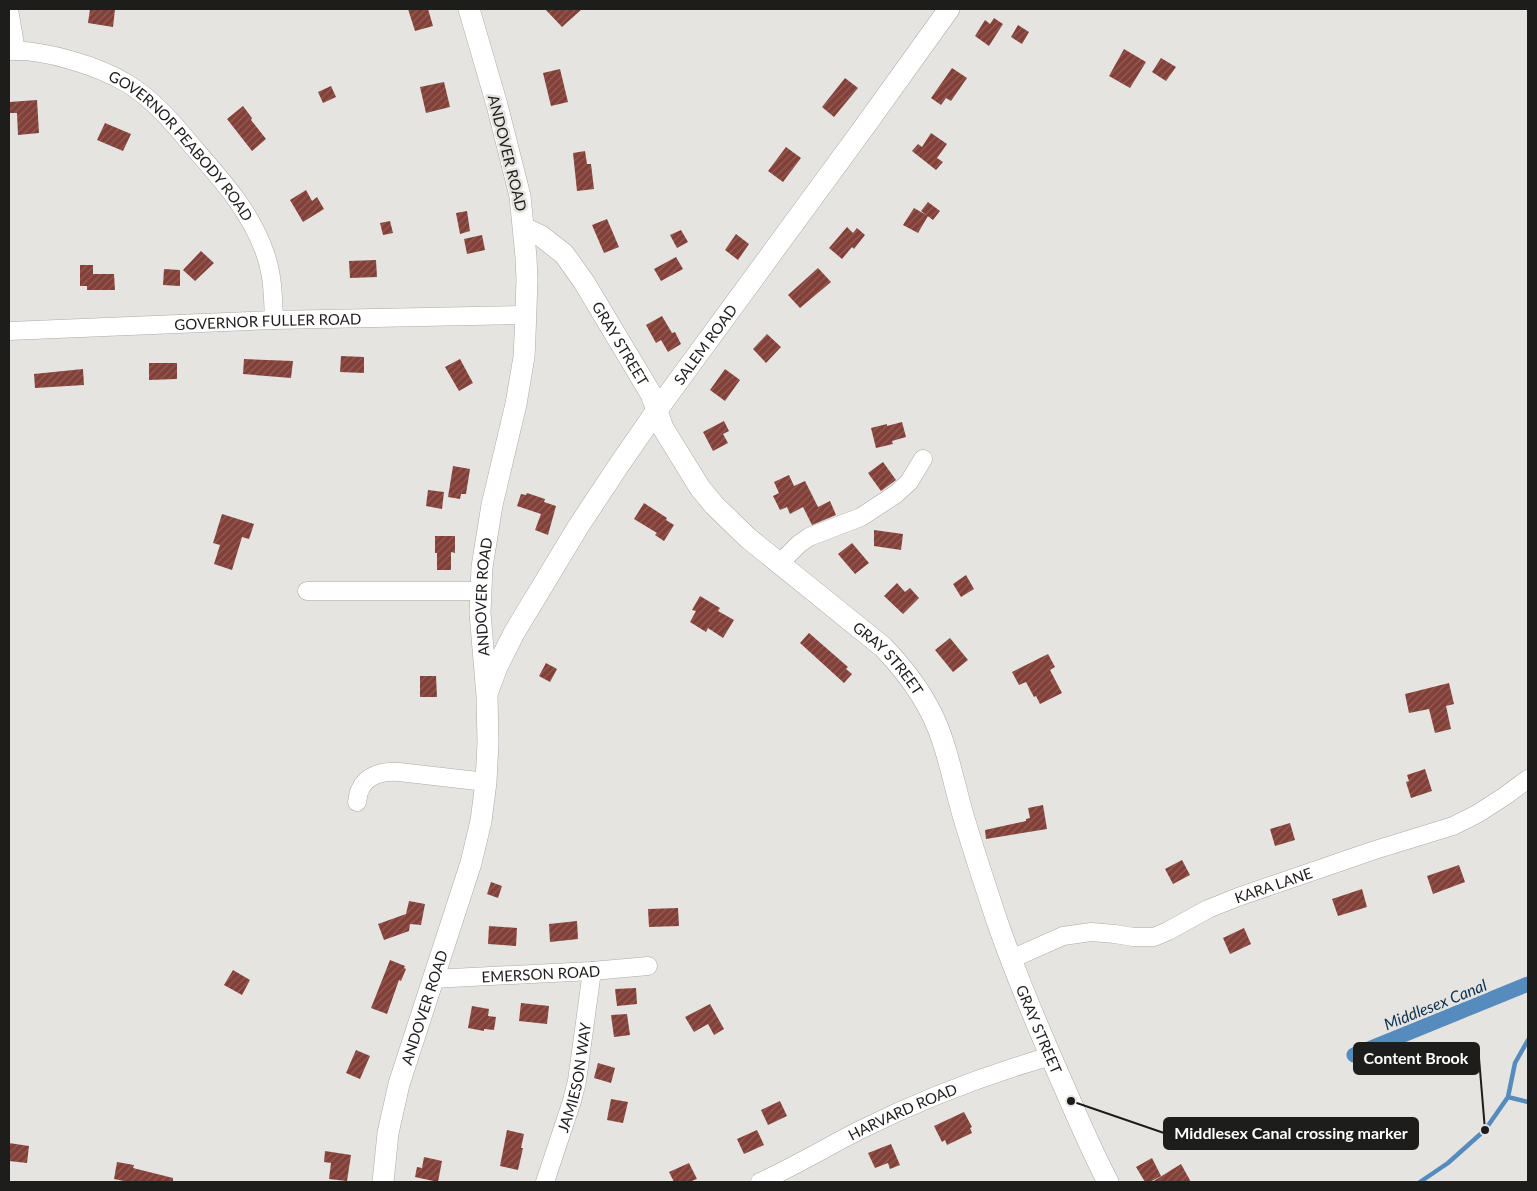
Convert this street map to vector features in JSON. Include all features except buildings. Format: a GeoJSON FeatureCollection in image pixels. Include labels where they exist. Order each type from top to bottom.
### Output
{"type":"FeatureCollection","features":[{"type":"Feature","properties":{"kind":"main road","name":"ANDOVER ROAD"},"geometry":{"type":"LineString","coordinates":[[382,1182],[392,1109],[406,1057],[471,863],[481,821],[488,753],[487,696],[482,636],[482,567],[490,519],[520,380],[524,350],[527,280],[520,196],[469,9]]}},
{"type":"Feature","properties":{"kind":"main road","name":"SALEM ROAD"},"geometry":{"type":"LineString","coordinates":[[487,696],[491,681],[514,633],[578,528],[657,410],[949,9]]}},
{"type":"Feature","properties":{"kind":"main road","name":"GRAY STREET"},"geometry":{"type":"LineString","coordinates":[[524,228],[541,236],[564,254],[584,282],[651,394],[663,428],[700,488],[730,522],[883,647],[900,664],[926,703],[943,742],[968,832],[1011,959],[1029,1006],[1108,1182]]}},
{"type":"Feature","properties":{"kind":"main road"},"geometry":{"type":"LineString","coordinates":[[482,636],[514,633]]}},
{"type":"Feature","properties":{"kind":"street"},"geometry":{"type":"LineString","coordinates":[[9,9],[12,51]]}},
{"type":"Feature","properties":{"kind":"street","name":"GOVERNOR PEABODY ROAD"},"geometry":{"type":"LineString","coordinates":[[12,51],[64,59],[107,73],[129,84],[177,128],[228,187],[241,205],[260,240],[271,270],[274,320]]}},
{"type":"Feature","properties":{"kind":"street","name":"GOVERNOR FULLER ROAD"},"geometry":{"type":"LineString","coordinates":[[9,331],[274,320],[526,315]]}},
{"type":"Feature","properties":{"kind":"street"},"geometry":{"type":"LineString","coordinates":[[780,563],[809,537],[861,516],[896,494],[909,482],[922,459]]}},
{"type":"Feature","properties":{"kind":"street"},"geometry":{"type":"LineString","coordinates":[[307,591],[481,591]]}},
{"type":"Feature","properties":{"kind":"street"},"geometry":{"type":"LineString","coordinates":[[357,802],[360,788],[377,774],[385,771],[486,782]]}},
{"type":"Feature","properties":{"kind":"street","name":"KARA LANE"},"geometry":{"type":"LineString","coordinates":[[1011,959],[1063,936],[1091,932],[1133,937],[1154,937],[1208,909],[1238,897],[1375,850],[1453,826],[1484,810],[1528,779]]}},
{"type":"Feature","properties":{"kind":"street","name":"EMERSON ROAD"},"geometry":{"type":"LineString","coordinates":[[432,979],[648,966]]}},
{"type":"Feature","properties":{"kind":"street","name":"JAMIESON WAY"},"geometry":{"type":"LineString","coordinates":[[545,1182],[572,1101],[592,970]]}},
{"type":"Feature","properties":{"kind":"street","name":"HARVARD ROAD"},"geometry":{"type":"LineString","coordinates":[[760,1182],[908,1108],[989,1075],[1051,1056]]}},
{"type":"Feature","properties":{"kind":"waterway","name":"Middlesex Canal"},"geometry":{"type":"LineString","coordinates":[[1354,1055],[1528,984]]}},
{"type":"Feature","properties":{"kind":"waterway"},"geometry":{"type":"LineString","coordinates":[[1508,1097],[1515,1063],[1528,1040]]}},
{"type":"Feature","properties":{"kind":"waterway"},"geometry":{"type":"LineString","coordinates":[[1420,1182],[1448,1163],[1485,1130],[1508,1097],[1528,1102]]}},
{"type":"Feature","properties":{"kind":"place","name":"Middlesex Canal crossing marker"},"geometry":{"type":"Point","coordinates":[1071,1101]}},
{"type":"Feature","properties":{"kind":"place","name":"Content Brook"},"geometry":{"type":"Point","coordinates":[1485,1130]}}]}
